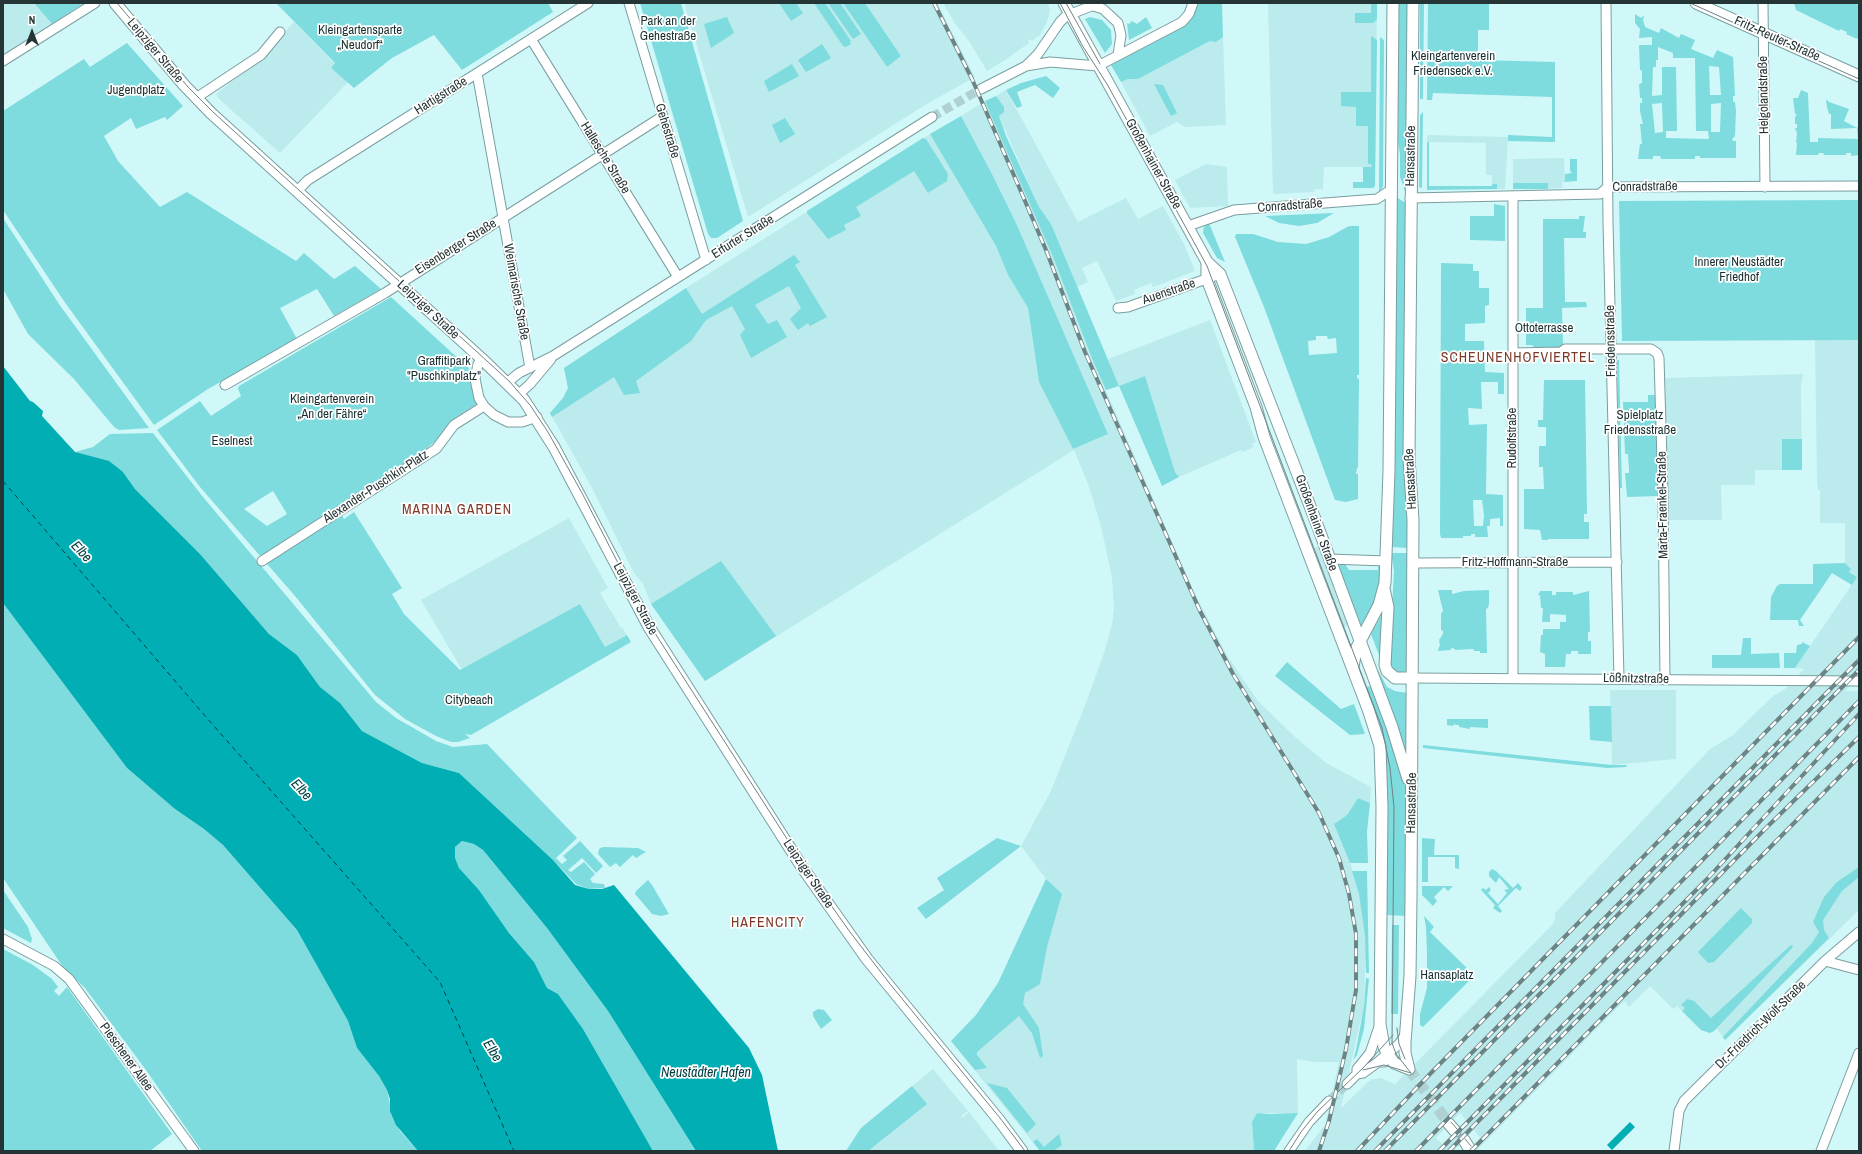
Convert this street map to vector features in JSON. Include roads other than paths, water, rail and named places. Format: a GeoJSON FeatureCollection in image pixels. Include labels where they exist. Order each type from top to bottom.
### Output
{"type":"FeatureCollection","features":[{"type":"Feature","properties":{"kind":"main road","name":"Leipziger Straße"},"geometry":{"type":"LineString","coordinates":[[115,3],[196,98],[508,382],[519,394],[536,417],[595,522],[649,627],[802,867],[870,963],[999,1120],[1022,1151]]}},
{"type":"Feature","properties":{"kind":"main road"},"geometry":{"type":"LineString","coordinates":[[1064,3],[1069,14]]}},
{"type":"Feature","properties":{"kind":"main road","name":"Hansastraße"},"geometry":{"type":"LineString","coordinates":[[1393,3],[1390,471],[1386,561],[1384,589],[1373,618],[1360,640],[1354,655],[1354,672],[1376,733],[1382,757],[1380,1024],[1384,1047],[1391,1058],[1409,1070],[1405,1053],[1410,970],[1412,678],[1417,563],[1409,458],[1410,198],[1413,3]]}},
{"type":"Feature","properties":{"kind":"main road","name":"Fritz-Reuter-Straße"},"geometry":{"type":"LineString","coordinates":[[1696,3],[1859,76]]}},
{"type":"Feature","properties":{"kind":"main road","name":"Großenhainer Straße"},"geometry":{"type":"LineString","coordinates":[[1069,14],[1207,262],[1220,274],[1281,430],[1360,640],[1392,727],[1411,792]]}},
{"type":"Feature","properties":{"kind":"main road"},"geometry":{"type":"LineString","coordinates":[[1392,189],[1410,198]]}},
{"type":"Feature","properties":{"kind":"main road","name":"Großenhainer Straße"},"geometry":{"type":"LineString","coordinates":[[1207,262],[1207,279],[1256,407],[1264,437],[1354,672]]}},
{"type":"Feature","properties":{"kind":"main road"},"geometry":{"type":"LineString","coordinates":[[1384,589],[1388,607],[1385,665],[1387,671],[1395,678],[1412,678]]}},
{"type":"Feature","properties":{"kind":"street"},"geometry":{"type":"LineString","coordinates":[[3,61],[95,3]]}},
{"type":"Feature","properties":{"kind":"street","name":"Hartigstraße"},"geometry":{"type":"LineString","coordinates":[[297,191],[308,180],[588,3]]}},
{"type":"Feature","properties":{"kind":"street","name":"Gehestraße"},"geometry":{"type":"LineString","coordinates":[[629,3],[706,260]]}},
{"type":"Feature","properties":{"kind":"street"},"geometry":{"type":"LineString","coordinates":[[981,89],[1026,66],[1050,62],[1098,66],[1182,22],[1189,14],[1193,3]]}},
{"type":"Feature","properties":{"kind":"street","name":"Friedensstraße"},"geometry":{"type":"LineString","coordinates":[[1606,3],[1608,187],[1619,678]]}},
{"type":"Feature","properties":{"kind":"street","name":"Helgolandstraße"},"geometry":{"type":"LineString","coordinates":[[1763,3],[1765,187]]}},
{"type":"Feature","properties":{"kind":"street"},"geometry":{"type":"LineString","coordinates":[[1026,66],[1038,54],[1060,22],[1069,14],[1096,4],[1103,8],[1118,23],[1121,35],[1118,55]]}},
{"type":"Feature","properties":{"kind":"street"},"geometry":{"type":"LineString","coordinates":[[196,98],[260,55],[280,32]]}},
{"type":"Feature","properties":{"kind":"street","name":"Hallesche Straße"},"geometry":{"type":"LineString","coordinates":[[531,39],[678,277]]}},
{"type":"Feature","properties":{"kind":"street","name":"Weimarische Straße"},"geometry":{"type":"LineString","coordinates":[[477,73],[530,368]]}},
{"type":"Feature","properties":{"kind":"street","name":"Eisenberger Straße"},"geometry":{"type":"LineString","coordinates":[[225,385],[399,283],[663,116]]}},
{"type":"Feature","properties":{"kind":"street","name":"Erfurter Straße"},"geometry":{"type":"LineString","coordinates":[[508,382],[553,356],[932,117]]}},
{"type":"Feature","properties":{"kind":"street","name":"Conradstraße"},"geometry":{"type":"LineString","coordinates":[[1410,198],[1600,194],[1608,187],[1859,186]]}},
{"type":"Feature","properties":{"kind":"street","name":"Conradstraße"},"geometry":{"type":"LineString","coordinates":[[1188,226],[1234,210],[1377,200],[1392,189]]}},
{"type":"Feature","properties":{"kind":"street","name":"Rudolfstraße"},"geometry":{"type":"LineString","coordinates":[[1513,197],[1513,678]]}},
{"type":"Feature","properties":{"kind":"street","name":"Auenstraße"},"geometry":{"type":"LineString","coordinates":[[1118,308],[1128,307],[1220,274]]}},
{"type":"Feature","properties":{"kind":"street","name":"Marta-Fraenkel-Straße"},"geometry":{"type":"LineString","coordinates":[[1513,353],[1561,352],[1565,349],[1651,349],[1657,353],[1659,358],[1663,495],[1665,679]]}},
{"type":"Feature","properties":{"kind":"street","name":"Erfurter Straße"},"geometry":{"type":"LineString","coordinates":[[519,394],[530,384],[553,356]]}},
{"type":"Feature","properties":{"kind":"street"},"geometry":{"type":"LineString","coordinates":[[482,359],[478,364],[475,379],[479,398],[484,406],[494,415],[508,422],[522,422],[536,417]]}},
{"type":"Feature","properties":{"kind":"street","name":"Alexander-Puschkin-Platz"},"geometry":{"type":"LineString","coordinates":[[262,561],[436,449],[454,425],[484,406]]}},
{"type":"Feature","properties":{"kind":"street"},"geometry":{"type":"LineString","coordinates":[[1329,559],[1386,561]]}},
{"type":"Feature","properties":{"kind":"street","name":"Fritz-Hoffmann-Straße"},"geometry":{"type":"LineString","coordinates":[[1417,563],[1617,562]]}},
{"type":"Feature","properties":{"kind":"street","name":"Lößnitzstraße"},"geometry":{"type":"LineString","coordinates":[[1412,678],[1619,678],[1859,681]]}},
{"type":"Feature","properties":{"kind":"street","name":"Dr.-Friedrich-Wolf-Straße"},"geometry":{"type":"LineString","coordinates":[[1674,1151],[1679,1111],[1684,1101],[1825,962],[1859,932]]}},
{"type":"Feature","properties":{"kind":"street","name":"Pieschener Allee"},"geometry":{"type":"LineString","coordinates":[[3,939],[54,966],[69,979],[194,1151]]}},
{"type":"Feature","properties":{"kind":"street"},"geometry":{"type":"LineString","coordinates":[[1825,962],[1859,970]]}},
{"type":"Feature","properties":{"kind":"street"},"geometry":{"type":"LineString","coordinates":[[1357,1074],[1357,1069],[1373,1046],[1380,1024]]}},
{"type":"Feature","properties":{"kind":"street"},"geometry":{"type":"LineString","coordinates":[[1347,1084],[1357,1074],[1363,1073],[1378,1062],[1391,1058],[1407,1031]]}},
{"type":"Feature","properties":{"kind":"street"},"geometry":{"type":"LineString","coordinates":[[1821,1151],[1859,1053]]}},
{"type":"Feature","properties":{"kind":"street"},"geometry":{"type":"LineString","coordinates":[[1290,1151],[1309,1122],[1330,1101]]}},
{"type":"Feature","properties":{"kind":"water"},"geometry":{"type":"Polygon","coordinates":[[[3,366],[30,401],[43,411],[42,416],[75,452],[109,461],[123,472],[135,489],[200,554],[269,634],[297,655],[320,687],[340,703],[362,731],[422,763],[459,773],[553,860],[575,885],[589,889],[602,889],[614,885],[749,1048],[762,1075],[778,1151],[696,1151],[608,1011],[547,928],[483,850],[474,844],[462,841],[455,847],[455,858],[459,868],[479,890],[509,933],[534,962],[547,988],[558,994],[583,1029],[653,1151],[418,1151],[396,1125],[390,1111],[390,1099],[387,1090],[379,1076],[357,1048],[348,1021],[297,930],[223,845],[204,829],[175,809],[127,768],[3,603],[3,366]]]}},
{"type":"Feature","properties":{"kind":"water"},"geometry":{"type":"Polygon","coordinates":[[[1630,1122],[1635,1127],[1612,1150],[1607,1145],[1630,1122]]]}},
{"type":"Feature","properties":{"kind":"tunnel"},"geometry":{"type":"LineString","coordinates":[[932,117],[981,89]]}},
{"type":"Feature","properties":{"kind":"tunnel"},"geometry":{"type":"LineString","coordinates":[[1409,1069],[1449,1124]]}},
{"type":"Feature","properties":{"kind":"tunnel"},"geometry":{"type":"LineString","coordinates":[[1329,1101],[1347,1084]]}},
{"type":"Feature","properties":{"kind":"tram line"},"geometry":{"type":"LineString","coordinates":[[117,3],[188,87],[213,112],[509,381],[530,405],[548,432],[582,493],[651,627],[816,884],[850,932],[890,984],[1000,1118],[1025,1151]]}},
{"type":"Feature","properties":{"kind":"tram line"},"geometry":{"type":"LineString","coordinates":[[1060,3],[1082,45],[1107,84],[1207,266],[1382,728],[1390,768],[1394,807],[1392,1043],[1396,1054],[1411,1073]]}},
{"type":"Feature","properties":{"kind":"tram line"},"geometry":{"type":"LineString","coordinates":[[1066,3],[1100,64]]}},
{"type":"Feature","properties":{"kind":"tram line"},"geometry":{"type":"LineString","coordinates":[[1690,3],[1859,79]]}},
{"type":"Feature","properties":{"kind":"tram line"},"geometry":{"type":"LineString","coordinates":[[1397,1028],[1399,1044],[1405,1059]]}},
{"type":"Feature","properties":{"kind":"tram line"},"geometry":{"type":"LineString","coordinates":[[1289,1151],[1301,1132],[1317,1112],[1364,1067],[1393,1035]]}},
{"type":"Feature","properties":{"kind":"tram line"},"geometry":{"type":"LineString","coordinates":[[1363,1070],[1384,1065],[1411,1073]]}},
{"type":"Feature","properties":{"kind":"tram line"},"geometry":{"type":"LineString","coordinates":[[1451,1122],[1457,1129]]}},
{"type":"Feature","properties":{"kind":"tram line"},"geometry":{"type":"LineString","coordinates":[[1465,1139],[1471,1146]]}},
{"type":"Feature","properties":{"kind":"railway"},"geometry":{"type":"LineString","coordinates":[[934,3],[972,79],[1046,250],[1085,352],[1200,611],[1233,674],[1319,813],[1339,858],[1349,894],[1356,934],[1356,990],[1346,1049],[1329,1121],[1319,1151]]}},
{"type":"Feature","properties":{"kind":"railway"},"geometry":{"type":"LineString","coordinates":[[1357,1151],[1430,1074],[1859,637]]}},
{"type":"Feature","properties":{"kind":"railway"},"geometry":{"type":"LineString","coordinates":[[1375,1151],[1859,660]]}},
{"type":"Feature","properties":{"kind":"railway"},"geometry":{"type":"LineString","coordinates":[[1385,1151],[1859,670]]}},
{"type":"Feature","properties":{"kind":"railway"},"geometry":{"type":"LineString","coordinates":[[1416,1151],[1859,701]]}},
{"type":"Feature","properties":{"kind":"railway"},"geometry":{"type":"LineString","coordinates":[[1439,1151],[1707,879],[1859,714]]}},
{"type":"Feature","properties":{"kind":"railway"},"geometry":{"type":"LineString","coordinates":[[1449,1151],[1767,827],[1859,737]]}},
{"type":"Feature","properties":{"kind":"railway"},"geometry":{"type":"LineString","coordinates":[[1471,1151],[1859,757]]}},
{"type":"Feature","properties":{"kind":"district","name":"SCHEUNENHOFVIERTEL"},"geometry":{"type":"Point","coordinates":[1518,358]}},
{"type":"Feature","properties":{"kind":"district","name":"MARINA GARDEN"},"geometry":{"type":"Point","coordinates":[457,510]}},
{"type":"Feature","properties":{"kind":"district","name":"HAFENCITY"},"geometry":{"type":"Point","coordinates":[768,923]}},
{"type":"Feature","properties":{"kind":"park label","name":"Park an der Gehestraße"},"geometry":{"type":"Point","coordinates":[668,30]}},
{"type":"Feature","properties":{"kind":"park label","name":"Kleingartensparte „Neudorf“"},"geometry":{"type":"Point","coordinates":[360,38]}},
{"type":"Feature","properties":{"kind":"park label","name":"Kleingartenverein Friedenseck e.V."},"geometry":{"type":"Point","coordinates":[1453,64]}},
{"type":"Feature","properties":{"kind":"park label","name":"Jugendplatz"},"geometry":{"type":"Point","coordinates":[136,91]}},
{"type":"Feature","properties":{"kind":"park label","name":"Innerer Neustädter Friedhof"},"geometry":{"type":"Point","coordinates":[1739,270]}},
{"type":"Feature","properties":{"kind":"park label","name":"Ottoterrasse"},"geometry":{"type":"Point","coordinates":[1544,329]}},
{"type":"Feature","properties":{"kind":"park label","name":"Graffitipark \"Puschkinplatz\""},"geometry":{"type":"Point","coordinates":[444,370]}},
{"type":"Feature","properties":{"kind":"park label","name":"Kleingartenverein „An der Fähre“"},"geometry":{"type":"Point","coordinates":[332,408]}},
{"type":"Feature","properties":{"kind":"park label","name":"Spielplatz Friedensstraße"},"geometry":{"type":"Point","coordinates":[1640,424]}},
{"type":"Feature","properties":{"kind":"park label","name":"Eselnest"},"geometry":{"type":"Point","coordinates":[232,442]}},
{"type":"Feature","properties":{"kind":"park label","name":"Citybeach"},"geometry":{"type":"Point","coordinates":[469,701]}},
{"type":"Feature","properties":{"kind":"park label","name":"Hansaplatz"},"geometry":{"type":"Point","coordinates":[1447,976]}},
{"type":"Feature","properties":{"kind":"water label","name":"Elbe"},"geometry":{"type":"Point","coordinates":[81,552]}},
{"type":"Feature","properties":{"kind":"water label","name":"Elbe"},"geometry":{"type":"Point","coordinates":[301,790]}},
{"type":"Feature","properties":{"kind":"water label","name":"Elbe"},"geometry":{"type":"Point","coordinates":[492,1051]}},
{"type":"Feature","properties":{"kind":"water label","name":"Neustädter Hafen"},"geometry":{"type":"Point","coordinates":[706,1073]}}]}
